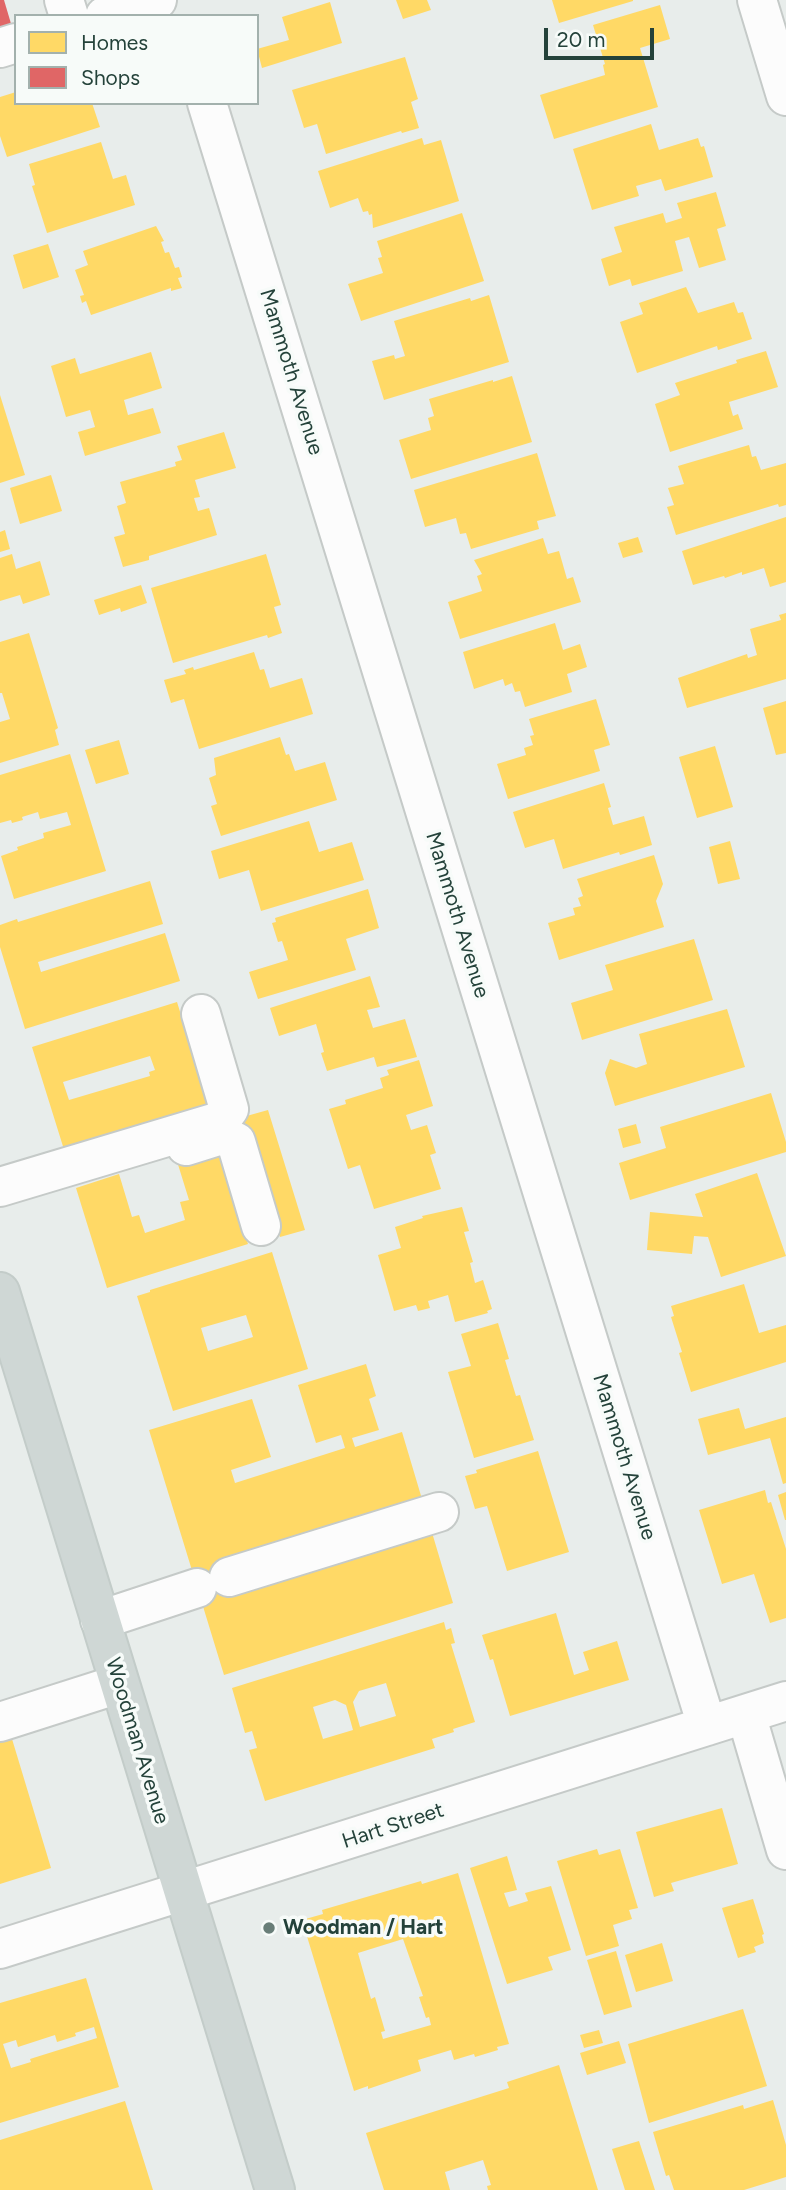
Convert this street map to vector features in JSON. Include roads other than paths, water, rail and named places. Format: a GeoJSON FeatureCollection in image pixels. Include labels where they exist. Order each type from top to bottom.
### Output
{"type":"FeatureCollection","features":[{"type":"Feature","properties":{"kind":"main road","name":"Woodman Avenue"},"geometry":{"type":"LineString","coordinates":[[0,1292],[275,2190]]}},
{"type":"Feature","properties":{"kind":"street"},"geometry":{"type":"LineString","coordinates":[[112,14],[157,0]]}},
{"type":"Feature","properties":{"kind":"street"},"geometry":{"type":"LineString","coordinates":[[757,0],[786,96]]}},
{"type":"Feature","properties":{"kind":"street","name":"Mammoth Avenue"},"geometry":{"type":"LineString","coordinates":[[208,105],[707,1726]]}},
{"type":"Feature","properties":{"kind":"street"},"geometry":{"type":"LineString","coordinates":[[0,1187],[220,1121],[229,1110],[201,1014]]}},
{"type":"Feature","properties":{"kind":"street"},"geometry":{"type":"LineString","coordinates":[[0,1203],[221,1135],[236,1142],[261,1226]]}},
{"type":"Feature","properties":{"kind":"street"},"geometry":{"type":"LineString","coordinates":[[100,1620],[439,1512]]}},
{"type":"Feature","properties":{"kind":"street"},"geometry":{"type":"LineString","coordinates":[[0,1722],[119,1684]]}},
{"type":"Feature","properties":{"kind":"street","name":"Hart Street"},"geometry":{"type":"LineString","coordinates":[[0,1949],[786,1702]]}},
{"type":"Feature","properties":{"kind":"street"},"geometry":{"type":"LineString","coordinates":[[746,1714],[786,1850]]}},
{"type":"Feature","properties":{"kind":"place","name":"Woodman / Hart"},"geometry":{"type":"Point","coordinates":[269,1928]}}]}
